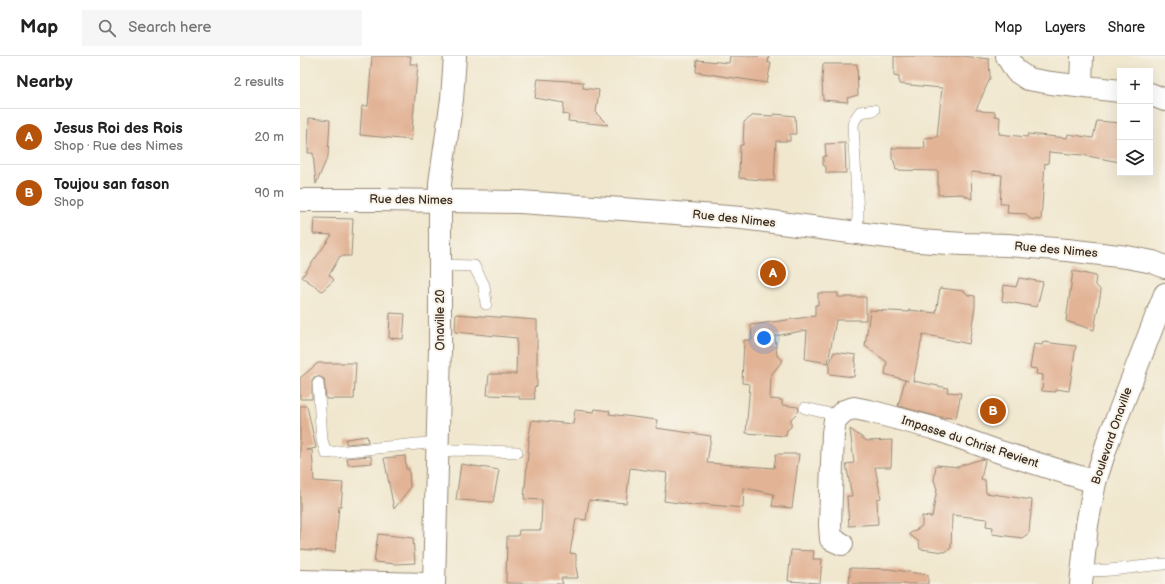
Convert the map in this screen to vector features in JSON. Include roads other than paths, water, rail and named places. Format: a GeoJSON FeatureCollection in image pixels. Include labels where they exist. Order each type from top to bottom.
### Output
{"type":"FeatureCollection","features":[{"type":"Feature","properties":{"kind":"street","name":"Onaville 20"},"geometry":{"type":"LineString","coordinates":[[434,584],[438,447],[440,184],[452,99],[455,56]]}},
{"type":"Feature","properties":{"kind":"street"},"geometry":{"type":"LineString","coordinates":[[1007,56],[1016,71],[1028,79],[1117,91]]}},
{"type":"Feature","properties":{"kind":"street"},"geometry":{"type":"LineString","coordinates":[[1081,86],[1082,56]]}},
{"type":"Feature","properties":{"kind":"street"},"geometry":{"type":"LineString","coordinates":[[1153,95],[1165,100]]}},
{"type":"Feature","properties":{"kind":"street","name":"Rue des Nimes"},"geometry":{"type":"LineString","coordinates":[[300,200],[520,202],[742,218],[886,237],[963,244],[1008,245],[1067,250],[1127,257],[1153,262],[1165,267]]}},
{"type":"Feature","properties":{"kind":"street","name":"Boulevard Onaville"},"geometry":{"type":"LineString","coordinates":[[1082,577],[1087,525],[1095,482],[1108,441],[1165,294]]}},
{"type":"Feature","properties":{"kind":"street","name":"Impasse du Christ Revient"},"geometry":{"type":"LineString","coordinates":[[840,416],[844,411],[854,408],[868,411],[933,428],[997,451],[1095,482]]}},
{"type":"Feature","properties":{"kind":"street"},"geometry":{"type":"LineString","coordinates":[[840,416],[835,420],[833,433],[830,525],[831,539],[842,544]]}},
{"type":"Feature","properties":{"kind":"street"},"geometry":{"type":"LineString","coordinates":[[300,581],[427,584]]}},
{"type":"Feature","properties":{"kind":"lane"},"geometry":{"type":"LineString","coordinates":[[858,233],[853,126],[854,121],[860,112],[874,110]]}},
{"type":"Feature","properties":{"kind":"lane"},"geometry":{"type":"LineString","coordinates":[[440,265],[474,266],[484,285],[486,304]]}},
{"type":"Feature","properties":{"kind":"lane"},"geometry":{"type":"LineString","coordinates":[[318,383],[322,440],[326,453],[438,447],[454,450],[517,452]]}},
{"type":"Feature","properties":{"kind":"lane"},"geometry":{"type":"LineString","coordinates":[[805,408],[840,416]]}},
{"type":"Feature","properties":{"kind":"lane"},"geometry":{"type":"LineString","coordinates":[[1082,577],[1101,572],[1139,566],[1165,564]]}},
{"type":"Feature","properties":{"kind":"place","name":"Jesus Roi des Rois"},"geometry":{"type":"Point","coordinates":[773,273]}},
{"type":"Feature","properties":{"kind":"place","name":"Toujou san fason"},"geometry":{"type":"Point","coordinates":[993,411]}}]}
